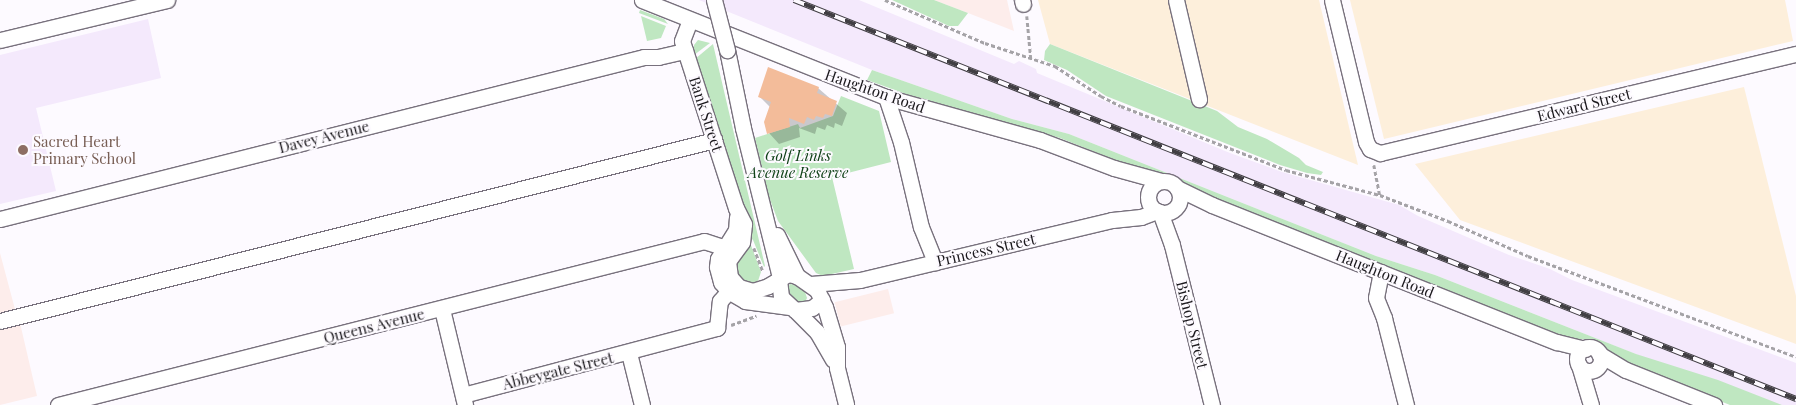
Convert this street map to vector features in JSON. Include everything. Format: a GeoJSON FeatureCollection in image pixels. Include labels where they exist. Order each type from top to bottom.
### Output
{"type":"FeatureCollection","features":[{"type":"Feature","properties":{"kind":"street"},"geometry":{"type":"LineString","coordinates":[[0,40],[168,0]]}},
{"type":"Feature","properties":{"kind":"street","name":"Haughton Road"},"geometry":{"type":"LineString","coordinates":[[642,0],[902,103],[1040,140],[1114,168],[1161,181]]}},
{"type":"Feature","properties":{"kind":"street"},"geometry":{"type":"LineString","coordinates":[[714,0],[760,200],[777,260],[781,297],[821,337],[837,368],[846,405]]}},
{"type":"Feature","properties":{"kind":"street"},"geometry":{"type":"LineString","coordinates":[[1176,0],[1199,99]]}},
{"type":"Feature","properties":{"kind":"street"},"geometry":{"type":"LineString","coordinates":[[1332,0],[1366,142],[1374,152]]}},
{"type":"Feature","properties":{"kind":"street"},"geometry":{"type":"LineString","coordinates":[[684,46],[690,20]]}},
{"type":"Feature","properties":{"kind":"street","name":"Davey Avenue"},"geometry":{"type":"LineString","coordinates":[[0,219],[649,56],[658,57],[684,46]]}},
{"type":"Feature","properties":{"kind":"street","name":"Bank Street"},"geometry":{"type":"LineString","coordinates":[[684,46],[736,208],[736,230],[725,256]]}},
{"type":"Feature","properties":{"kind":"street","name":"Edward Street"},"geometry":{"type":"LineString","coordinates":[[1374,152],[1394,151],[1796,55]]}},
{"type":"Feature","properties":{"kind":"street"},"geometry":{"type":"LineString","coordinates":[[886,97],[901,142],[930,264]]}},
{"type":"Feature","properties":{"kind":"street"},"geometry":{"type":"LineString","coordinates":[[901,142],[902,103]]}},
{"type":"Feature","properties":{"kind":"street"},"geometry":{"type":"LineString","coordinates":[[0,321],[714,140]]}},
{"type":"Feature","properties":{"kind":"street","name":"Haughton Road"},"geometry":{"type":"LineString","coordinates":[[1114,168],[1148,196]]}},
{"type":"Feature","properties":{"kind":"street"},"geometry":{"type":"LineString","coordinates":[[1161,181],[1170,182],[1177,188],[1180,197],[1166,210],[1153,208],[1148,196],[1153,186],[1161,181]]}},
{"type":"Feature","properties":{"kind":"street","name":"Haughton Road"},"geometry":{"type":"LineString","coordinates":[[1177,188],[1212,205],[1557,342],[1588,361]]}},
{"type":"Feature","properties":{"kind":"street","name":"Princess Street"},"geometry":{"type":"LineString","coordinates":[[1112,220],[1136,210],[1148,196]]}},
{"type":"Feature","properties":{"kind":"street"},"geometry":{"type":"LineString","coordinates":[[760,200],[797,276]]}},
{"type":"Feature","properties":{"kind":"street","name":"Haughton Road"},"geometry":{"type":"LineString","coordinates":[[1166,210],[1212,205]]}},
{"type":"Feature","properties":{"kind":"street","name":"Princess Street"},"geometry":{"type":"LineString","coordinates":[[811,284],[860,280],[1112,220],[1137,218],[1166,210]]}},
{"type":"Feature","properties":{"kind":"street","name":"Bishop Street"},"geometry":{"type":"LineString","coordinates":[[1166,210],[1172,245],[1212,405]]}},
{"type":"Feature","properties":{"kind":"street","name":"Queens Avenue"},"geometry":{"type":"LineString","coordinates":[[58,405],[116,398],[442,309],[704,241],[725,256]]}},
{"type":"Feature","properties":{"kind":"street"},"geometry":{"type":"LineString","coordinates":[[725,256],[718,274],[745,301],[793,308]]}},
{"type":"Feature","properties":{"kind":"street"},"geometry":{"type":"LineString","coordinates":[[731,288],[752,290],[788,274],[797,276],[811,284],[822,300],[837,347],[837,368]]}},
{"type":"Feature","properties":{"kind":"street"},"geometry":{"type":"LineString","coordinates":[[1385,274],[1383,293],[1384,318],[1406,405]]}},
{"type":"Feature","properties":{"kind":"street","name":"Princess Street"},"geometry":{"type":"LineString","coordinates":[[793,308],[812,308],[822,300],[860,280]]}},
{"type":"Feature","properties":{"kind":"street"},"geometry":{"type":"LineString","coordinates":[[629,352],[646,345],[717,328],[720,302],[731,288]]}},
{"type":"Feature","properties":{"kind":"street"},"geometry":{"type":"LineString","coordinates":[[442,309],[464,400]]}},
{"type":"Feature","properties":{"kind":"street","name":"Abbeygate Street"},"geometry":{"type":"LineString","coordinates":[[464,400],[629,352],[642,405]]}},
{"type":"Feature","properties":{"kind":"street"},"geometry":{"type":"LineString","coordinates":[[1590,401],[1588,361],[1626,370],[1714,405]]}},
{"type":"Feature","properties":{"kind":"path"},"geometry":{"type":"LineString","coordinates":[[884,0],[985,43],[1055,66],[1101,96],[1121,106],[1277,167],[1380,195],[1448,221],[1528,256],[1796,357]]}},
{"type":"Feature","properties":{"kind":"path"},"geometry":{"type":"LineString","coordinates":[[1023,2],[1031,59]]}},
{"type":"Feature","properties":{"kind":"path"},"geometry":{"type":"LineString","coordinates":[[1374,152],[1374,163],[1380,195]]}},
{"type":"Feature","properties":{"kind":"path"},"geometry":{"type":"LineString","coordinates":[[754,247],[764,272]]}},
{"type":"Feature","properties":{"kind":"path"},"geometry":{"type":"LineString","coordinates":[[717,328],[748,320],[762,312]]}},
{"type":"Feature","properties":{"kind":"shaded area"},"geometry":{"type":"Polygon","coordinates":[[[699,0],[859,0],[1014,64],[1019,61],[1036,69],[1037,73],[1230,153],[1282,172],[1399,205],[1418,216],[1509,255],[1796,363],[1796,405],[1765,405],[1435,275],[1376,256],[1069,134],[1012,119],[872,70],[699,0]]]}},
{"type":"Feature","properties":{"kind":"shaded area"},"geometry":{"type":"Polygon","coordinates":[[[934,0],[1007,0],[1014,31],[968,13],[934,0]]]}},
{"type":"Feature","properties":{"kind":"shaded area"},"geometry":{"type":"Polygon","coordinates":[[[1038,0],[1319,0],[1358,165],[1050,44],[1038,0]]]}},
{"type":"Feature","properties":{"kind":"shaded area"},"geometry":{"type":"Polygon","coordinates":[[[1350,0],[1785,0],[1793,41],[1384,139],[1350,0]]]}},
{"type":"Feature","properties":{"kind":"shaded area","name":"Sacred Heart Primary School"},"geometry":{"type":"Polygon","coordinates":[[[148,19],[161,78],[36,108],[56,191],[0,204],[0,55],[148,19]]]}},
{"type":"Feature","properties":{"kind":"shaded area"},"geometry":{"type":"Polygon","coordinates":[[[1744,87],[1796,296],[1796,344],[1460,220],[1415,164],[1744,87]]]}},
{"type":"Feature","properties":{"kind":"shaded area"},"geometry":{"type":"Polygon","coordinates":[[[0,253],[16,313],[0,317],[0,253]]]}},
{"type":"Feature","properties":{"kind":"shaded area"},"geometry":{"type":"Polygon","coordinates":[[[888,289],[894,313],[841,327],[835,302],[888,289]]]}},
{"type":"Feature","properties":{"kind":"shaded area"},"geometry":{"type":"Polygon","coordinates":[[[20,323],[37,396],[0,405],[0,328],[20,323]]]}},
{"type":"Feature","properties":{"kind":"green space"},"geometry":{"type":"Polygon","coordinates":[[[892,0],[934,0],[968,13],[958,26],[949,26],[892,0]]]}},
{"type":"Feature","properties":{"kind":"green space"},"geometry":{"type":"Polygon","coordinates":[[[640,10],[664,19],[668,24],[639,13],[640,10]]]}},
{"type":"Feature","properties":{"kind":"green space"},"geometry":{"type":"Polygon","coordinates":[[[641,16],[666,26],[661,38],[647,41],[641,16]]]}},
{"type":"Feature","properties":{"kind":"green space"},"geometry":{"type":"Polygon","coordinates":[[[698,40],[710,43],[694,55],[694,45],[698,40]]]}},
{"type":"Feature","properties":{"kind":"green space"},"geometry":{"type":"Polygon","coordinates":[[[713,44],[764,267],[753,240],[749,236],[695,59],[713,44]]]}},
{"type":"Feature","properties":{"kind":"green space"},"geometry":{"type":"Polygon","coordinates":[[[1050,44],[1217,111],[1238,127],[1267,139],[1299,158],[1306,165],[1323,172],[1321,175],[1307,173],[1280,165],[1106,96],[1067,70],[1044,60],[1045,51],[1050,44]]]}},
{"type":"Feature","properties":{"kind":"green space"},"geometry":{"type":"Polygon","coordinates":[[[872,70],[1012,119],[1069,134],[1376,256],[1435,275],[1636,354],[1718,380],[1782,405],[1730,405],[1612,358],[1602,348],[1586,339],[1565,340],[1184,188],[1174,179],[1154,176],[1060,138],[906,94],[867,80],[872,70]]]}},
{"type":"Feature","properties":{"kind":"green space","name":"Golf Links Avenue Reserve"},"geometry":{"type":"Polygon","coordinates":[[[841,96],[879,111],[891,162],[832,177],[854,269],[823,276],[816,273],[778,221],[769,197],[755,138],[798,124],[800,128],[833,116],[841,96]]]}},
{"type":"Feature","properties":{"kind":"green space"},"geometry":{"type":"Polygon","coordinates":[[[749,240],[761,272],[757,284],[750,286],[735,275],[734,264],[749,240]]]}},
{"type":"Feature","properties":{"kind":"green space"},"geometry":{"type":"Polygon","coordinates":[[[790,284],[797,285],[805,292],[807,298],[805,302],[798,302],[791,297],[788,288],[790,284]]]}},
{"type":"Feature","properties":{"kind":"building"},"geometry":{"type":"Polygon","coordinates":[[[768,67],[819,87],[817,93],[837,101],[832,116],[825,114],[823,118],[816,116],[814,120],[807,117],[804,124],[789,118],[790,127],[767,134],[764,122],[771,102],[758,97],[768,67]]]}},
{"type":"Feature","properties":{"kind":"railway"},"geometry":{"type":"LineString","coordinates":[[794,0],[1796,399]]}},
{"type":"Feature","properties":{"kind":"place","name":"Sacred Heart Primary School"},"geometry":{"type":"Point","coordinates":[23,150]}}]}
